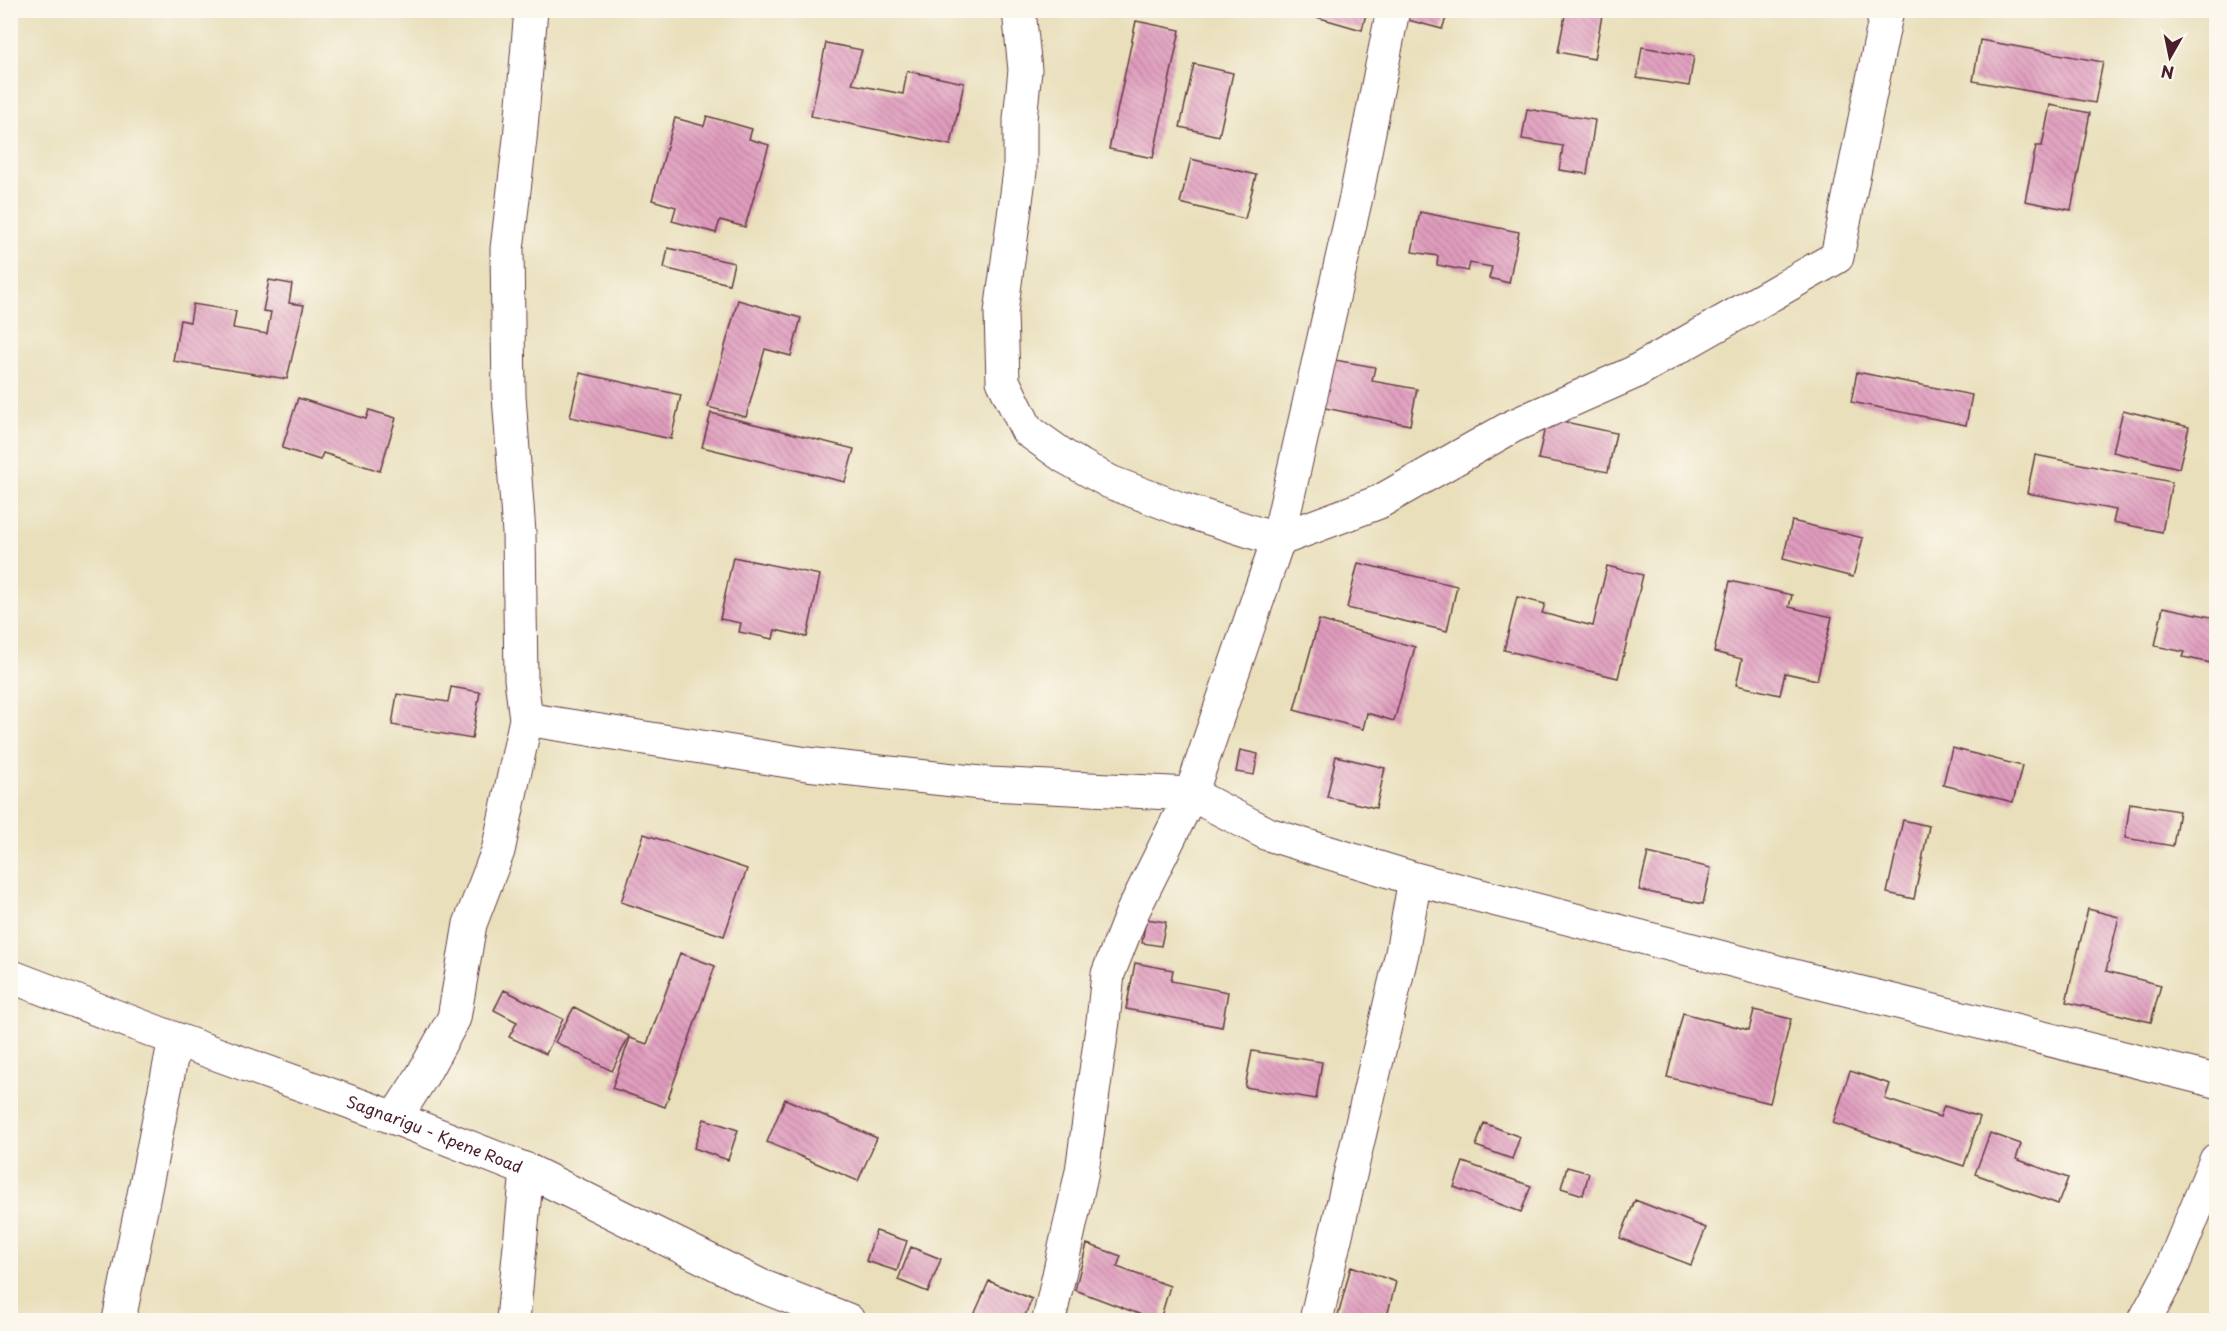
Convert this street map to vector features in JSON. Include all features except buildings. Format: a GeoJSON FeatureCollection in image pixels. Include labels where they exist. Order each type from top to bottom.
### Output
{"type":"FeatureCollection","features":[{"type":"Feature","properties":{"kind":"street"},"geometry":{"type":"LineString","coordinates":[[395,1118],[422,1076],[454,1018],[470,924],[498,851],[526,719],[521,679],[519,533],[509,396],[507,249],[520,139],[531,10]]}},
{"type":"Feature","properties":{"kind":"street"},"geometry":{"type":"LineString","coordinates":[[1019,10],[1025,70],[1020,119],[1020,171],[1001,313],[1003,381],[1027,430],[1065,457],[1110,482],[1278,540],[1379,502],[1513,426],[1633,373],[1837,257],[1887,10]]}},
{"type":"Feature","properties":{"kind":"street"},"geometry":{"type":"LineString","coordinates":[[1049,1320],[1082,1171],[1108,974],[1132,913],[1191,794],[1278,540],[1356,197],[1393,10]]}},
{"type":"Feature","properties":{"kind":"street"},"geometry":{"type":"LineString","coordinates":[[526,719],[818,766],[990,784],[1191,794],[1269,834],[1415,879],[2217,1081]]}},
{"type":"Feature","properties":{"kind":"street"},"geometry":{"type":"LineString","coordinates":[[1316,1320],[1402,953],[1415,879]]}},
{"type":"Feature","properties":{"kind":"street","name":"Sagnarigu - Kpene Road"},"geometry":{"type":"LineString","coordinates":[[10,976],[175,1039],[395,1118],[527,1170],[759,1285],[848,1320]]}},
{"type":"Feature","properties":{"kind":"street"},"geometry":{"type":"LineString","coordinates":[[119,1320],[175,1039]]}},
{"type":"Feature","properties":{"kind":"street"},"geometry":{"type":"LineString","coordinates":[[2145,1320],[2169,1275],[2217,1160]]}},
{"type":"Feature","properties":{"kind":"street"},"geometry":{"type":"LineString","coordinates":[[513,1320],[527,1170]]}}]}
